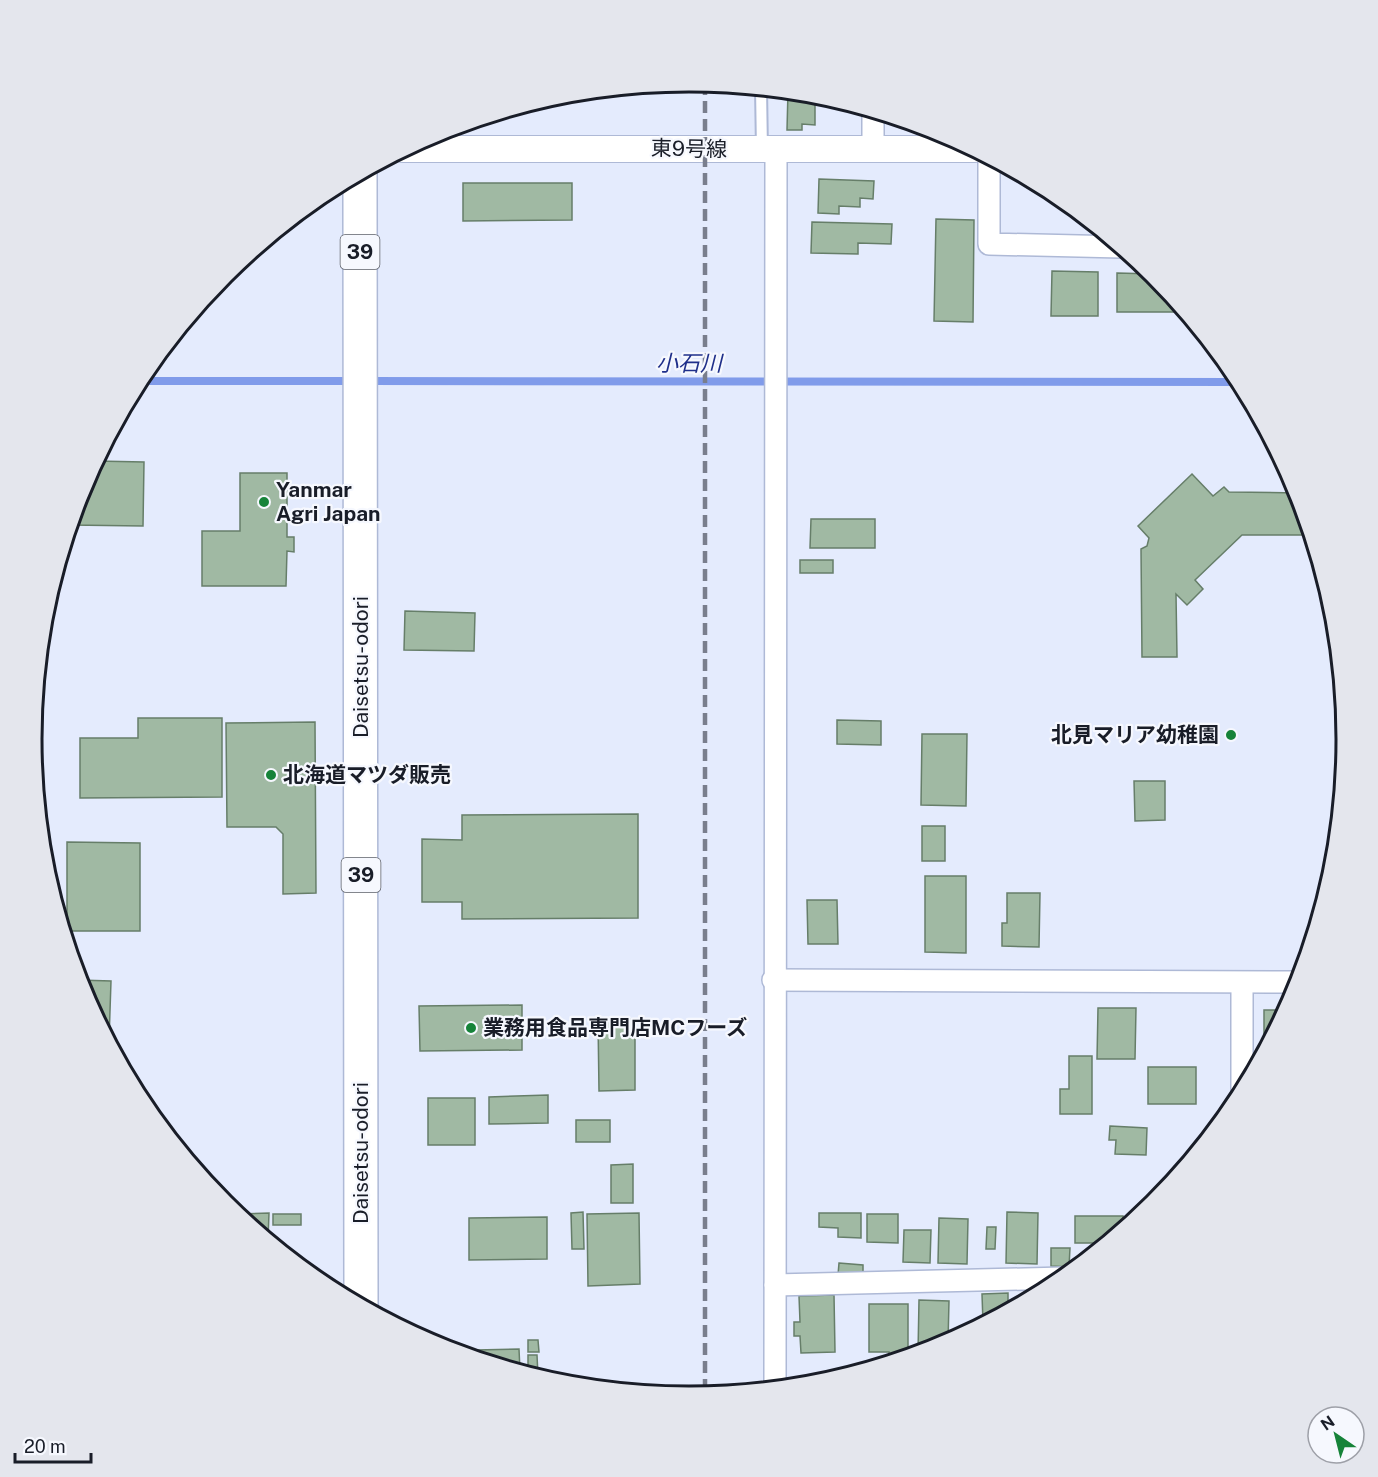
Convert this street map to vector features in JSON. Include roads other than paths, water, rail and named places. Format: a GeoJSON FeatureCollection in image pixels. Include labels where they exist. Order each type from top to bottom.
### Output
{"type":"FeatureCollection","features":[{"type":"Feature","properties":{"kind":"highway","name":"Daisetsu-odori"},"geometry":{"type":"LineString","coordinates":[[360,182],[361,1296]]}},
{"type":"Feature","properties":{"kind":"street"},"geometry":{"type":"LineString","coordinates":[[873,119],[873,151]]}},
{"type":"Feature","properties":{"kind":"street","name":"東9号線"},"geometry":{"type":"LineString","coordinates":[[423,149],[956,149]]}},
{"type":"Feature","properties":{"kind":"street"},"geometry":{"type":"LineString","coordinates":[[769,151],[775,337],[773,980],[775,1380]]}},
{"type":"Feature","properties":{"kind":"street"},"geometry":{"type":"LineString","coordinates":[[989,166],[989,244],[1110,247]]}},
{"type":"Feature","properties":{"kind":"street"},"geometry":{"type":"LineString","coordinates":[[773,980],[1288,982]]}},
{"type":"Feature","properties":{"kind":"street"},"geometry":{"type":"LineString","coordinates":[[1242,983],[1242,1073]]}},
{"type":"Feature","properties":{"kind":"street"},"geometry":{"type":"LineString","coordinates":[[775,1285],[1044,1278]]}},
{"type":"Feature","properties":{"kind":"lane"},"geometry":{"type":"LineString","coordinates":[[762,96],[769,151]]}},
{"type":"Feature","properties":{"kind":"waterway","name":"小石川"},"geometry":{"type":"LineString","coordinates":[[150,381],[353,381]]}},
{"type":"Feature","properties":{"kind":"waterway","name":"小石川"},"geometry":{"type":"LineString","coordinates":[[368,381],[1229,382]]}},
{"type":"Feature","properties":{"kind":"railway"},"geometry":{"type":"LineString","coordinates":[[705,92],[705,1385]]}},
{"type":"Feature","properties":{"kind":"place","name":"Yanmar Agri Japan"},"geometry":{"type":"Point","coordinates":[264,502]}},
{"type":"Feature","properties":{"kind":"place","name":"北見マリア幼稚園"},"geometry":{"type":"Point","coordinates":[1231,735]}},
{"type":"Feature","properties":{"kind":"place","name":"北海道マツダ販売"},"geometry":{"type":"Point","coordinates":[271,775]}},
{"type":"Feature","properties":{"kind":"place","name":"業務用食品専門店MCフーズ"},"geometry":{"type":"Point","coordinates":[471,1028]}}]}
